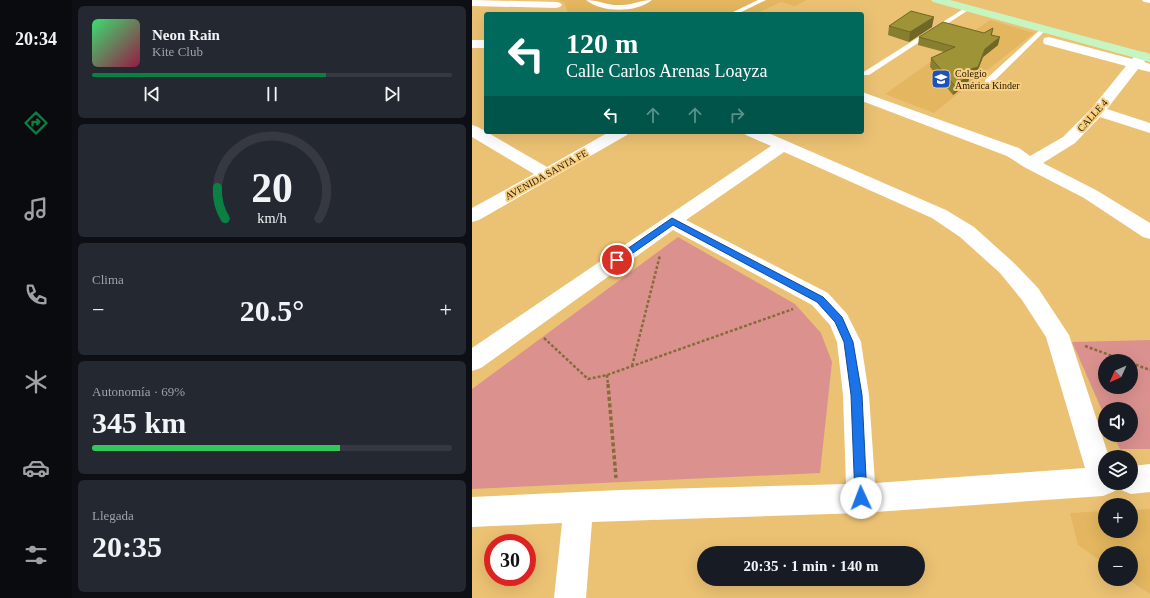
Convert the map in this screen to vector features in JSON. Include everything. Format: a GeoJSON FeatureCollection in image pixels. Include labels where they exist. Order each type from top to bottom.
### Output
{"type":"FeatureCollection","features":[{"type":"Feature","properties":{"kind":"main road"},"geometry":{"type":"LineString","coordinates":[[937,0],[969,2],[1054,32],[1146,59]]}},
{"type":"Feature","properties":{"kind":"main road"},"geometry":{"type":"LineString","coordinates":[[969,2],[1054,32]]}},
{"type":"Feature","properties":{"kind":"street"},"geometry":{"type":"LineString","coordinates":[[472,3],[556,6]]}},
{"type":"Feature","properties":{"kind":"street"},"geometry":{"type":"LineString","coordinates":[[1054,32],[1146,59]]}},
{"type":"Feature","properties":{"kind":"street"},"geometry":{"type":"LineString","coordinates":[[472,44],[484,44]]}},
{"type":"Feature","properties":{"kind":"street","name":"CALLE 4"},"geometry":{"type":"LineString","coordinates":[[1030,163],[1068,140],[1146,59]]}},
{"type":"Feature","properties":{"kind":"street"},"geometry":{"type":"LineString","coordinates":[[864,97],[1013,152],[1030,163],[1090,194],[1150,232]]}},
{"type":"Feature","properties":{"kind":"street"},"geometry":{"type":"LineString","coordinates":[[1097,111],[1150,128]]}},
{"type":"Feature","properties":{"kind":"street"},"geometry":{"type":"LineString","coordinates":[[472,130],[547,174]]}},
{"type":"Feature","properties":{"kind":"street","name":"AVENIDA SANTA FE"},"geometry":{"type":"LineString","coordinates":[[472,216],[617,134]]}},
{"type":"Feature","properties":{"kind":"street"},"geometry":{"type":"LineString","coordinates":[[757,134],[939,214],[967,232],[991,253],[1030,294],[1057,335],[1098,463]]}},
{"type":"Feature","properties":{"kind":"street"},"geometry":{"type":"LineString","coordinates":[[472,361],[670,222],[784,146]]}},
{"type":"Feature","properties":{"kind":"street"},"geometry":{"type":"LineString","coordinates":[[670,222],[820,299],[839,320],[849,342],[856,395],[861,498]]}},
{"type":"Feature","properties":{"kind":"street"},"geometry":{"type":"LineString","coordinates":[[1138,479],[1150,478]]}},
{"type":"Feature","properties":{"kind":"street"},"geometry":{"type":"LineString","coordinates":[[472,512],[619,505],[861,498],[1098,482]]}},
{"type":"Feature","properties":{"kind":"street"},"geometry":{"type":"LineString","coordinates":[[570,598],[578,508]]}},
{"type":"Feature","properties":{"kind":"lane"},"geometry":{"type":"LineString","coordinates":[[589,0],[607,7],[621,8],[649,0]]}},
{"type":"Feature","properties":{"kind":"lane"},"geometry":{"type":"LineString","coordinates":[[736,12],[763,0]]}},
{"type":"Feature","properties":{"kind":"lane"},"geometry":{"type":"LineString","coordinates":[[866,73],[969,2]]}},
{"type":"Feature","properties":{"kind":"lane"},"geometry":{"type":"LineString","coordinates":[[988,82],[1054,32]]}},
{"type":"Feature","properties":{"kind":"path"},"geometry":{"type":"LineString","coordinates":[[632,367],[670,222]]}},
{"type":"Feature","properties":{"kind":"path"},"geometry":{"type":"LineString","coordinates":[[528,323],[588,379],[632,367],[820,299]]}},
{"type":"Feature","properties":{"kind":"path"},"geometry":{"type":"LineString","coordinates":[[1057,335],[1107,354]]}},
{"type":"Feature","properties":{"kind":"path"},"geometry":{"type":"LineString","coordinates":[[1138,366],[1150,370]]}},
{"type":"Feature","properties":{"kind":"path"},"geometry":{"type":"LineString","coordinates":[[607,375],[619,505]]}},
{"type":"Feature","properties":{"kind":"shaded area"},"geometry":{"type":"Polygon","coordinates":[[[558,0],[807,0],[795,6],[781,2],[759,12],[567,12],[565,3],[558,0]]]}},
{"type":"Feature","properties":{"kind":"shaded area","name":"Colegio América Kinder"},"geometry":{"type":"Polygon","coordinates":[[[990,20],[1034,33],[934,113],[885,94],[990,20]]]}},
{"type":"Feature","properties":{"kind":"shaded area"},"geometry":{"type":"Polygon","coordinates":[[[678,237],[795,304],[821,333],[832,362],[820,473],[472,489],[472,389],[678,237]]]}},
{"type":"Feature","properties":{"kind":"shaded area"},"geometry":{"type":"Polygon","coordinates":[[[1150,340],[1150,449],[1120,449],[1116,442],[1138,442],[1138,402],[1098,402],[1072,342],[1150,340]]]}},
{"type":"Feature","properties":{"kind":"shaded area"},"geometry":{"type":"Polygon","coordinates":[[[1150,509],[1150,594],[1138,586],[1138,546],[1098,546],[1098,559],[1078,545],[1070,513],[1098,511],[1098,538],[1138,538],[1138,510],[1150,509]]]}},
{"type":"Feature","properties":{"kind":"building"},"geometry":{"type":"Polygon","coordinates":[[[911,11],[934,17],[910,32],[889,26],[911,11]]]}},
{"type":"Feature","properties":{"kind":"building"},"geometry":{"type":"Polygon","coordinates":[[[943,22],[984,33],[993,28],[991,35],[1000,37],[985,49],[978,67],[971,69],[970,74],[955,86],[931,58],[955,47],[919,37],[943,22]]]}},
{"type":"Feature","properties":{"kind":"place","name":"Colegio América Kinder"},"geometry":{"type":"Point","coordinates":[941,79]}},
{"type":"Feature","properties":{"kind":"route"},"geometry":{"type":"LineString","coordinates":[[617,260],[672,221],[820,299],[839,320],[849,342],[856,395],[861,498]]}}]}
